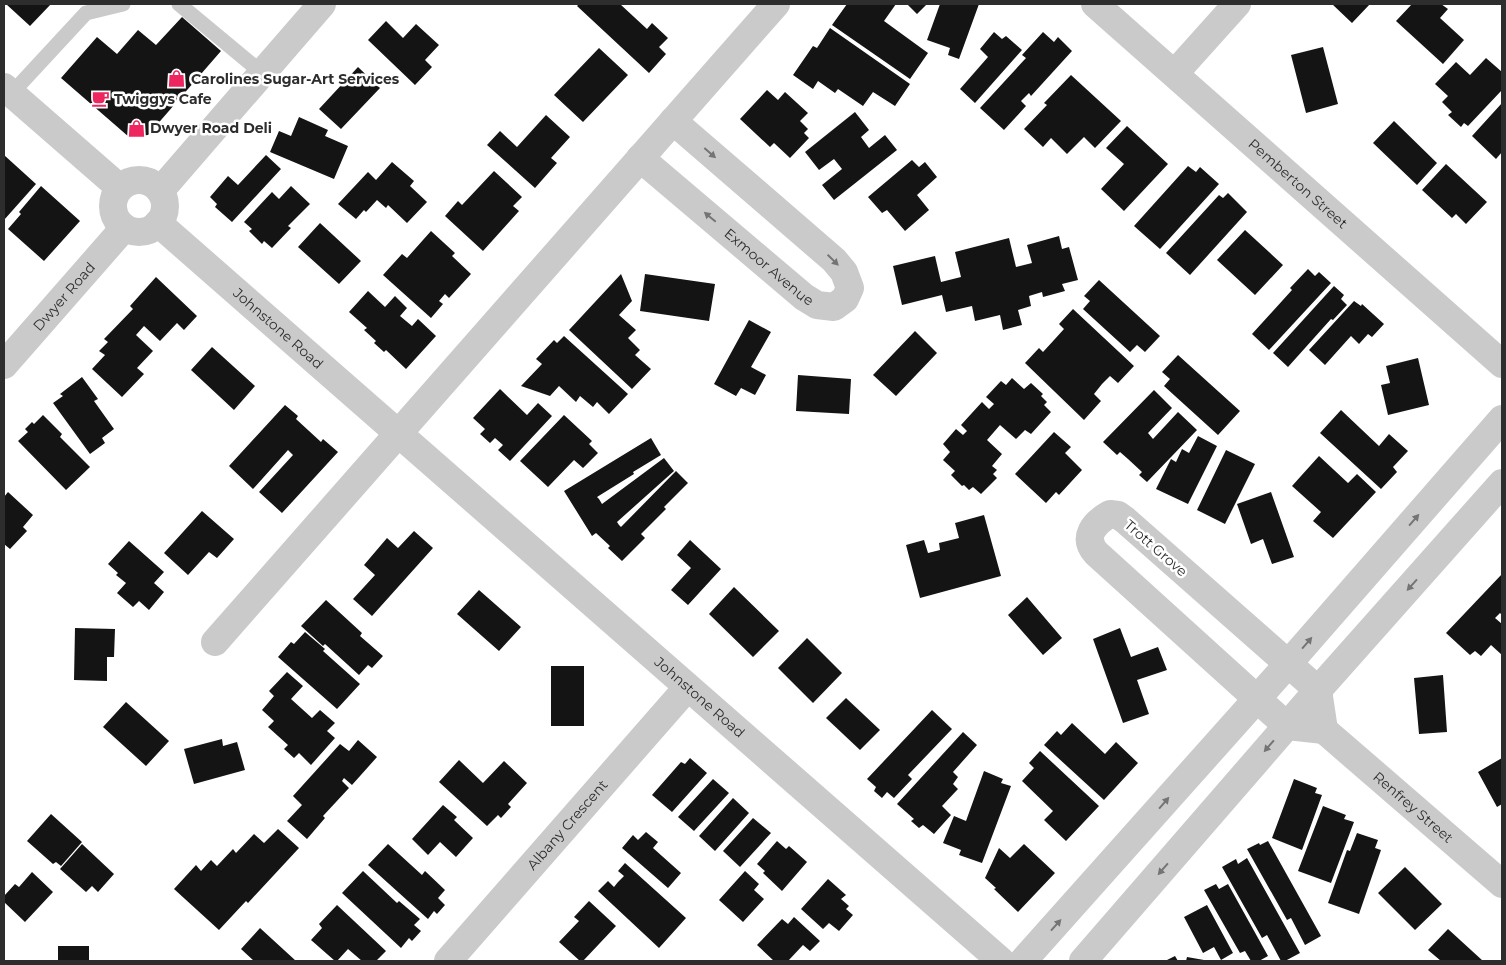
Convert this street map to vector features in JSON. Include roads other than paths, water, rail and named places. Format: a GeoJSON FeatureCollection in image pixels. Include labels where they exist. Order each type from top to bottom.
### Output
{"type":"FeatureCollection","features":[{"type":"Feature","properties":{"kind":"street"},"geometry":{"type":"LineString","coordinates":[[160,191],[322,4]]}},
{"type":"Feature","properties":{"kind":"street"},"geometry":{"type":"LineString","coordinates":[[215,642],[776,4]]}},
{"type":"Feature","properties":{"kind":"street","name":"Pemberton Street"},"geometry":{"type":"LineString","coordinates":[[1095,4],[1502,364]]}},
{"type":"Feature","properties":{"kind":"street"},"geometry":{"type":"LineString","coordinates":[[1175,73],[1237,4]]}},
{"type":"Feature","properties":{"kind":"street"},"geometry":{"type":"LineString","coordinates":[[7,91],[120,188]]}},
{"type":"Feature","properties":{"kind":"street","name":"Exmoor Avenue"},"geometry":{"type":"LineString","coordinates":[[640,158],[817,305],[834,307],[845,299],[850,288],[844,272],[834,260],[674,121]]}},
{"type":"Feature","properties":{"kind":"street"},"geometry":{"type":"LineString","coordinates":[[136,180],[145,180],[154,184],[164,199],[165,208],[158,223],[151,229],[142,232],[124,228],[118,222],[112,204],[114,196],[120,188],[127,182],[136,180]]}},
{"type":"Feature","properties":{"kind":"street","name":"Johnstone Road"},"geometry":{"type":"LineString","coordinates":[[158,223],[1001,961]]}},
{"type":"Feature","properties":{"kind":"street","name":"Dwyer Road"},"geometry":{"type":"LineString","coordinates":[[4,365],[124,228]]}},
{"type":"Feature","properties":{"kind":"street"},"geometry":{"type":"LineString","coordinates":[[1023,961],[1288,664],[1502,420]]}},
{"type":"Feature","properties":{"kind":"street"},"geometry":{"type":"LineString","coordinates":[[1083,961],[1318,690],[1502,484]]}},
{"type":"Feature","properties":{"kind":"street","name":"Trott Grove"},"geometry":{"type":"LineString","coordinates":[[1287,726],[1096,553],[1090,546],[1089,538],[1091,531],[1103,518],[1110,514],[1118,515],[1318,690]]}},
{"type":"Feature","properties":{"kind":"street","name":"Albany Crescent"},"geometry":{"type":"LineString","coordinates":[[448,961],[687,688]]}},
{"type":"Feature","properties":{"kind":"street"},"geometry":{"type":"LineString","coordinates":[[1287,726],[1324,730],[1318,690]]}},
{"type":"Feature","properties":{"kind":"street","name":"Renfrey Street"},"geometry":{"type":"LineString","coordinates":[[1324,730],[1502,884]]}},
{"type":"Feature","properties":{"kind":"lane"},"geometry":{"type":"LineString","coordinates":[[7,91],[86,13],[123,4]]}},
{"type":"Feature","properties":{"kind":"lane"},"geometry":{"type":"LineString","coordinates":[[180,4],[262,73]]}},
{"type":"Feature","properties":{"kind":"place","name":"Carolines Sugar-Art Services"},"geometry":{"type":"Point","coordinates":[177,79]}},
{"type":"Feature","properties":{"kind":"place","name":"Twiggys Cafe"},"geometry":{"type":"Point","coordinates":[100,99]}},
{"type":"Feature","properties":{"kind":"place","name":"Dwyer Road Deli"},"geometry":{"type":"Point","coordinates":[136,128]}}]}
